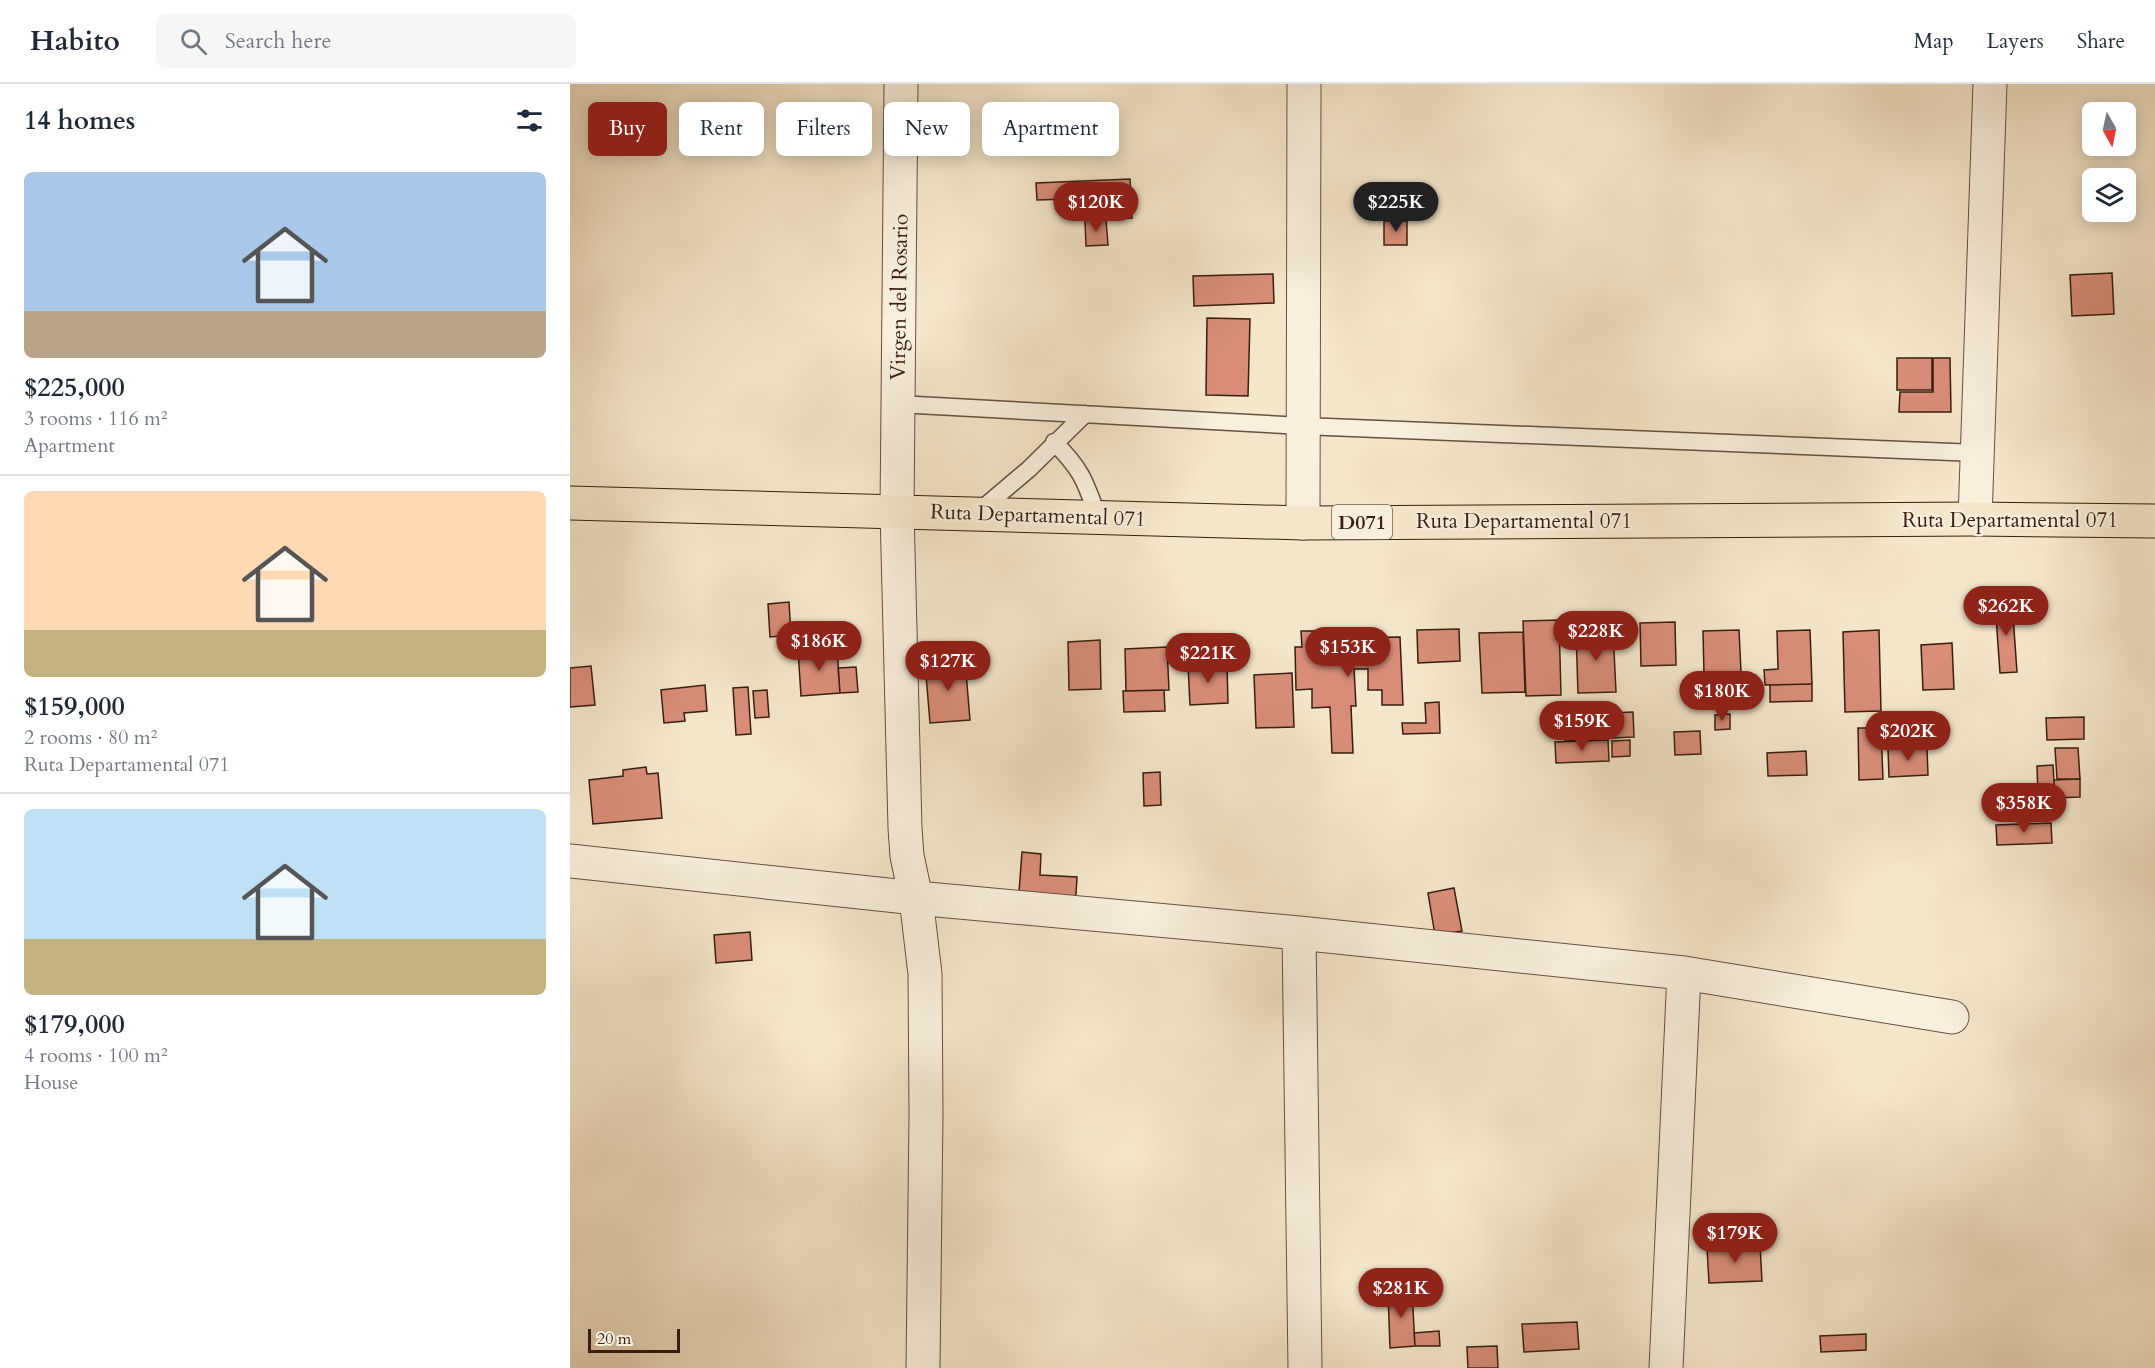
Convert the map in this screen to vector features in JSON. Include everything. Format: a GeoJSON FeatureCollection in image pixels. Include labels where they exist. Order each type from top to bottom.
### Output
{"type":"FeatureCollection","features":[{"type":"Feature","properties":{"kind":"main road","name":"Ruta Departamental 071"},"geometry":{"type":"LineString","coordinates":[[570,503],[1303,523],[2155,520]]}},
{"type":"Feature","properties":{"kind":"street","name":"Virgen del Rosario"},"geometry":{"type":"LineString","coordinates":[[902,84],[897,511],[904,828],[916,898],[925,974],[923,1368]]}},
{"type":"Feature","properties":{"kind":"street"},"geometry":{"type":"LineString","coordinates":[[1303,523],[1304,84]]}},
{"type":"Feature","properties":{"kind":"street"},"geometry":{"type":"LineString","coordinates":[[1975,519],[1990,84]]}},
{"type":"Feature","properties":{"kind":"street"},"geometry":{"type":"LineString","coordinates":[[570,861],[916,898],[1299,933],[1684,973],[1952,1017]]}},
{"type":"Feature","properties":{"kind":"street"},"geometry":{"type":"LineString","coordinates":[[1299,933],[1305,1368]]}},
{"type":"Feature","properties":{"kind":"street"},"geometry":{"type":"LineString","coordinates":[[1666,1368],[1684,973]]}},
{"type":"Feature","properties":{"kind":"lane"},"geometry":{"type":"LineString","coordinates":[[898,404],[1303,426],[1977,453]]}},
{"type":"Feature","properties":{"kind":"lane"},"geometry":{"type":"LineString","coordinates":[[977,513],[1029,469],[1085,414]]}},
{"type":"Feature","properties":{"kind":"lane"},"geometry":{"type":"LineString","coordinates":[[1054,442],[1073,461],[1084,477],[1098,517]]}},
{"type":"Feature","properties":{"kind":"building"},"geometry":{"type":"Polygon","coordinates":[[[1130,179],[1131,197],[1037,200],[1036,183],[1130,179]]]}},
{"type":"Feature","properties":{"kind":"building"},"geometry":{"type":"Polygon","coordinates":[[[1131,197],[1132,218],[1085,220],[1084,199],[1131,197]]]}},
{"type":"Feature","properties":{"kind":"building"},"geometry":{"type":"Polygon","coordinates":[[[1085,220],[1106,220],[1108,245],[1086,246],[1085,220]]]}},
{"type":"Feature","properties":{"kind":"building"},"geometry":{"type":"Polygon","coordinates":[[[1384,221],[1407,221],[1407,245],[1384,245],[1384,221]]]}},
{"type":"Feature","properties":{"kind":"building"},"geometry":{"type":"Polygon","coordinates":[[[2112,273],[2114,314],[2072,316],[2070,275],[2112,273]]]}},
{"type":"Feature","properties":{"kind":"building"},"geometry":{"type":"Polygon","coordinates":[[[1273,274],[1274,303],[1194,306],[1193,276],[1273,274]]]}},
{"type":"Feature","properties":{"kind":"building"},"geometry":{"type":"Polygon","coordinates":[[[1207,318],[1250,319],[1248,396],[1206,395],[1207,318]]]}},
{"type":"Feature","properties":{"kind":"building"},"geometry":{"type":"Polygon","coordinates":[[[1897,358],[1932,358],[1932,390],[1897,390],[1897,358]]]}},
{"type":"Feature","properties":{"kind":"building"},"geometry":{"type":"Polygon","coordinates":[[[1933,358],[1950,358],[1951,412],[1899,412],[1900,392],[1933,392],[1933,358]]]}},
{"type":"Feature","properties":{"kind":"building"},"geometry":{"type":"Polygon","coordinates":[[[2012,601],[2017,672],[2000,673],[1995,602],[2012,601]]]}},
{"type":"Feature","properties":{"kind":"building"},"geometry":{"type":"Polygon","coordinates":[[[789,602],[791,635],[770,637],[768,604],[789,602]]]}},
{"type":"Feature","properties":{"kind":"building"},"geometry":{"type":"Polygon","coordinates":[[[1559,620],[1561,695],[1526,696],[1523,621],[1559,620]]]}},
{"type":"Feature","properties":{"kind":"building"},"geometry":{"type":"Polygon","coordinates":[[[1675,622],[1676,665],[1641,666],[1640,623],[1675,622]]]}},
{"type":"Feature","properties":{"kind":"building"},"geometry":{"type":"Polygon","coordinates":[[[1459,629],[1460,661],[1418,663],[1417,630],[1459,629]]]}},
{"type":"Feature","properties":{"kind":"building"},"geometry":{"type":"Polygon","coordinates":[[[1739,630],[1741,672],[1704,674],[1703,631],[1739,630]]]}},
{"type":"Feature","properties":{"kind":"building"},"geometry":{"type":"Polygon","coordinates":[[[1810,630],[1812,684],[1765,685],[1764,670],[1778,669],[1777,631],[1810,630]]]}},
{"type":"Feature","properties":{"kind":"building"},"geometry":{"type":"Polygon","coordinates":[[[1879,630],[1881,711],[1845,712],[1843,632],[1879,630]]]}},
{"type":"Feature","properties":{"kind":"building"},"geometry":{"type":"Polygon","coordinates":[[[1301,631],[1314,631],[1315,646],[1351,644],[1351,638],[1400,637],[1403,705],[1382,705],[1382,690],[1368,690],[1368,669],[1354,669],[1356,706],[1351,706],[1353,753],[1332,753],[1330,707],[1312,708],[1312,689],[1296,690],[1295,647],[1302,647],[1301,631]]]}},
{"type":"Feature","properties":{"kind":"building"},"geometry":{"type":"Polygon","coordinates":[[[1613,631],[1616,692],[1578,693],[1576,632],[1613,631]]]}},
{"type":"Feature","properties":{"kind":"building"},"geometry":{"type":"Polygon","coordinates":[[[1523,632],[1525,692],[1482,693],[1479,633],[1523,632]]]}},
{"type":"Feature","properties":{"kind":"building"},"geometry":{"type":"Polygon","coordinates":[[[1100,640],[1101,689],[1069,690],[1068,642],[1100,640]]]}},
{"type":"Feature","properties":{"kind":"building"},"geometry":{"type":"Polygon","coordinates":[[[1952,643],[1954,689],[1923,690],[1921,645],[1952,643]]]}},
{"type":"Feature","properties":{"kind":"building"},"geometry":{"type":"Polygon","coordinates":[[[837,647],[840,693],[801,696],[798,650],[837,647]]]}},
{"type":"Feature","properties":{"kind":"building"},"geometry":{"type":"Polygon","coordinates":[[[1167,647],[1169,690],[1126,691],[1125,649],[1167,647]]]}},
{"type":"Feature","properties":{"kind":"building"},"geometry":{"type":"Polygon","coordinates":[[[965,660],[970,720],[930,723],[925,663],[965,660]]]}},
{"type":"Feature","properties":{"kind":"building"},"geometry":{"type":"Polygon","coordinates":[[[1227,664],[1228,703],[1190,705],[1188,666],[1227,664]]]}},
{"type":"Feature","properties":{"kind":"building"},"geometry":{"type":"Polygon","coordinates":[[[591,666],[595,705],[570,707],[570,668],[591,666]]]}},
{"type":"Feature","properties":{"kind":"building"},"geometry":{"type":"Polygon","coordinates":[[[856,667],[858,692],[840,693],[838,668],[856,667]]]}},
{"type":"Feature","properties":{"kind":"building"},"geometry":{"type":"Polygon","coordinates":[[[1741,672],[1741,694],[1704,695],[1703,674],[1741,672]]]}},
{"type":"Feature","properties":{"kind":"building"},"geometry":{"type":"Polygon","coordinates":[[[1292,673],[1294,727],[1256,728],[1254,675],[1292,673]]]}},
{"type":"Feature","properties":{"kind":"building"},"geometry":{"type":"Polygon","coordinates":[[[1740,680],[1756,680],[1757,699],[1741,699],[1740,680]]]}},
{"type":"Feature","properties":{"kind":"building"},"geometry":{"type":"Polygon","coordinates":[[[1812,684],[1812,701],[1770,702],[1770,685],[1812,684]]]}},
{"type":"Feature","properties":{"kind":"building"},"geometry":{"type":"Polygon","coordinates":[[[705,685],[707,711],[684,713],[685,721],[664,723],[661,690],[705,685]]]}},
{"type":"Feature","properties":{"kind":"building"},"geometry":{"type":"Polygon","coordinates":[[[748,687],[751,734],[736,735],[733,688],[748,687]]]}},
{"type":"Feature","properties":{"kind":"building"},"geometry":{"type":"Polygon","coordinates":[[[767,690],[769,717],[755,718],[753,691],[767,690]]]}},
{"type":"Feature","properties":{"kind":"building"},"geometry":{"type":"Polygon","coordinates":[[[1164,690],[1165,711],[1124,712],[1123,691],[1164,690]]]}},
{"type":"Feature","properties":{"kind":"building"},"geometry":{"type":"Polygon","coordinates":[[[1439,702],[1440,733],[1403,734],[1402,723],[1426,723],[1425,703],[1439,702]]]}},
{"type":"Feature","properties":{"kind":"building"},"geometry":{"type":"Polygon","coordinates":[[[1633,712],[1634,737],[1611,738],[1610,713],[1633,712]]]}},
{"type":"Feature","properties":{"kind":"building"},"geometry":{"type":"Polygon","coordinates":[[[1730,714],[1730,729],[1715,730],[1715,715],[1730,714]]]}},
{"type":"Feature","properties":{"kind":"building"},"geometry":{"type":"Polygon","coordinates":[[[1608,717],[1608,740],[1565,741],[1565,719],[1608,717]]]}},
{"type":"Feature","properties":{"kind":"building"},"geometry":{"type":"Polygon","coordinates":[[[2084,717],[2084,739],[2047,740],[2046,718],[2084,717]]]}},
{"type":"Feature","properties":{"kind":"building"},"geometry":{"type":"Polygon","coordinates":[[[1858,728],[1881,728],[1883,779],[1859,780],[1858,728]]]}},
{"type":"Feature","properties":{"kind":"building"},"geometry":{"type":"Polygon","coordinates":[[[1935,730],[1936,747],[1889,749],[1888,732],[1935,730]]]}},
{"type":"Feature","properties":{"kind":"building"},"geometry":{"type":"Polygon","coordinates":[[[1700,731],[1701,754],[1675,755],[1674,732],[1700,731]]]}},
{"type":"Feature","properties":{"kind":"building"},"geometry":{"type":"Polygon","coordinates":[[[1608,740],[1609,761],[1556,763],[1555,742],[1608,740]]]}},
{"type":"Feature","properties":{"kind":"building"},"geometry":{"type":"Polygon","coordinates":[[[1630,740],[1630,756],[1612,757],[1612,741],[1630,740]]]}},
{"type":"Feature","properties":{"kind":"building"},"geometry":{"type":"Polygon","coordinates":[[[1927,748],[1928,775],[1889,777],[1888,749],[1927,748]]]}},
{"type":"Feature","properties":{"kind":"building"},"geometry":{"type":"Polygon","coordinates":[[[2055,748],[2078,748],[2080,779],[2057,779],[2055,748]]]}},
{"type":"Feature","properties":{"kind":"building"},"geometry":{"type":"Polygon","coordinates":[[[1806,751],[1807,775],[1768,776],[1767,753],[1806,751]]]}},
{"type":"Feature","properties":{"kind":"building"},"geometry":{"type":"Polygon","coordinates":[[[2053,765],[2055,798],[2038,799],[2037,766],[2053,765]]]}},
{"type":"Feature","properties":{"kind":"building"},"geometry":{"type":"Polygon","coordinates":[[[646,767],[647,774],[658,773],[662,818],[593,824],[589,780],[623,776],[623,770],[646,767]]]}},
{"type":"Feature","properties":{"kind":"building"},"geometry":{"type":"Polygon","coordinates":[[[1160,772],[1161,805],[1144,806],[1143,773],[1160,772]]]}},
{"type":"Feature","properties":{"kind":"building"},"geometry":{"type":"Polygon","coordinates":[[[2080,779],[2080,797],[2055,798],[2054,780],[2080,779]]]}},
{"type":"Feature","properties":{"kind":"building"},"geometry":{"type":"Polygon","coordinates":[[[2051,823],[2052,843],[1997,845],[1996,825],[2051,823]]]}},
{"type":"Feature","properties":{"kind":"building"},"geometry":{"type":"Polygon","coordinates":[[[1022,852],[1041,854],[1040,875],[1077,877],[1075,909],[1018,905],[1022,852]]]}},
{"type":"Feature","properties":{"kind":"building"},"geometry":{"type":"Polygon","coordinates":[[[1454,888],[1462,931],[1435,935],[1428,893],[1454,888]]]}},
{"type":"Feature","properties":{"kind":"building"},"geometry":{"type":"Polygon","coordinates":[[[750,932],[752,960],[716,963],[714,935],[750,932]]]}},
{"type":"Feature","properties":{"kind":"building"},"geometry":{"type":"Polygon","coordinates":[[[1760,1245],[1762,1281],[1709,1283],[1707,1248],[1760,1245]]]}},
{"type":"Feature","properties":{"kind":"building"},"geometry":{"type":"Polygon","coordinates":[[[1412,1291],[1415,1346],[1390,1348],[1388,1292],[1412,1291]]]}},
{"type":"Feature","properties":{"kind":"building"},"geometry":{"type":"Polygon","coordinates":[[[1577,1322],[1579,1349],[1524,1352],[1522,1324],[1577,1322]]]}},
{"type":"Feature","properties":{"kind":"building"},"geometry":{"type":"Polygon","coordinates":[[[1439,1331],[1440,1346],[1415,1346],[1414,1333],[1439,1331]]]}},
{"type":"Feature","properties":{"kind":"building"},"geometry":{"type":"Polygon","coordinates":[[[1866,1334],[1866,1350],[1821,1352],[1820,1336],[1866,1334]]]}},
{"type":"Feature","properties":{"kind":"building"},"geometry":{"type":"Polygon","coordinates":[[[1497,1346],[1498,1368],[1468,1368],[1467,1347],[1497,1346]]]}}]}
